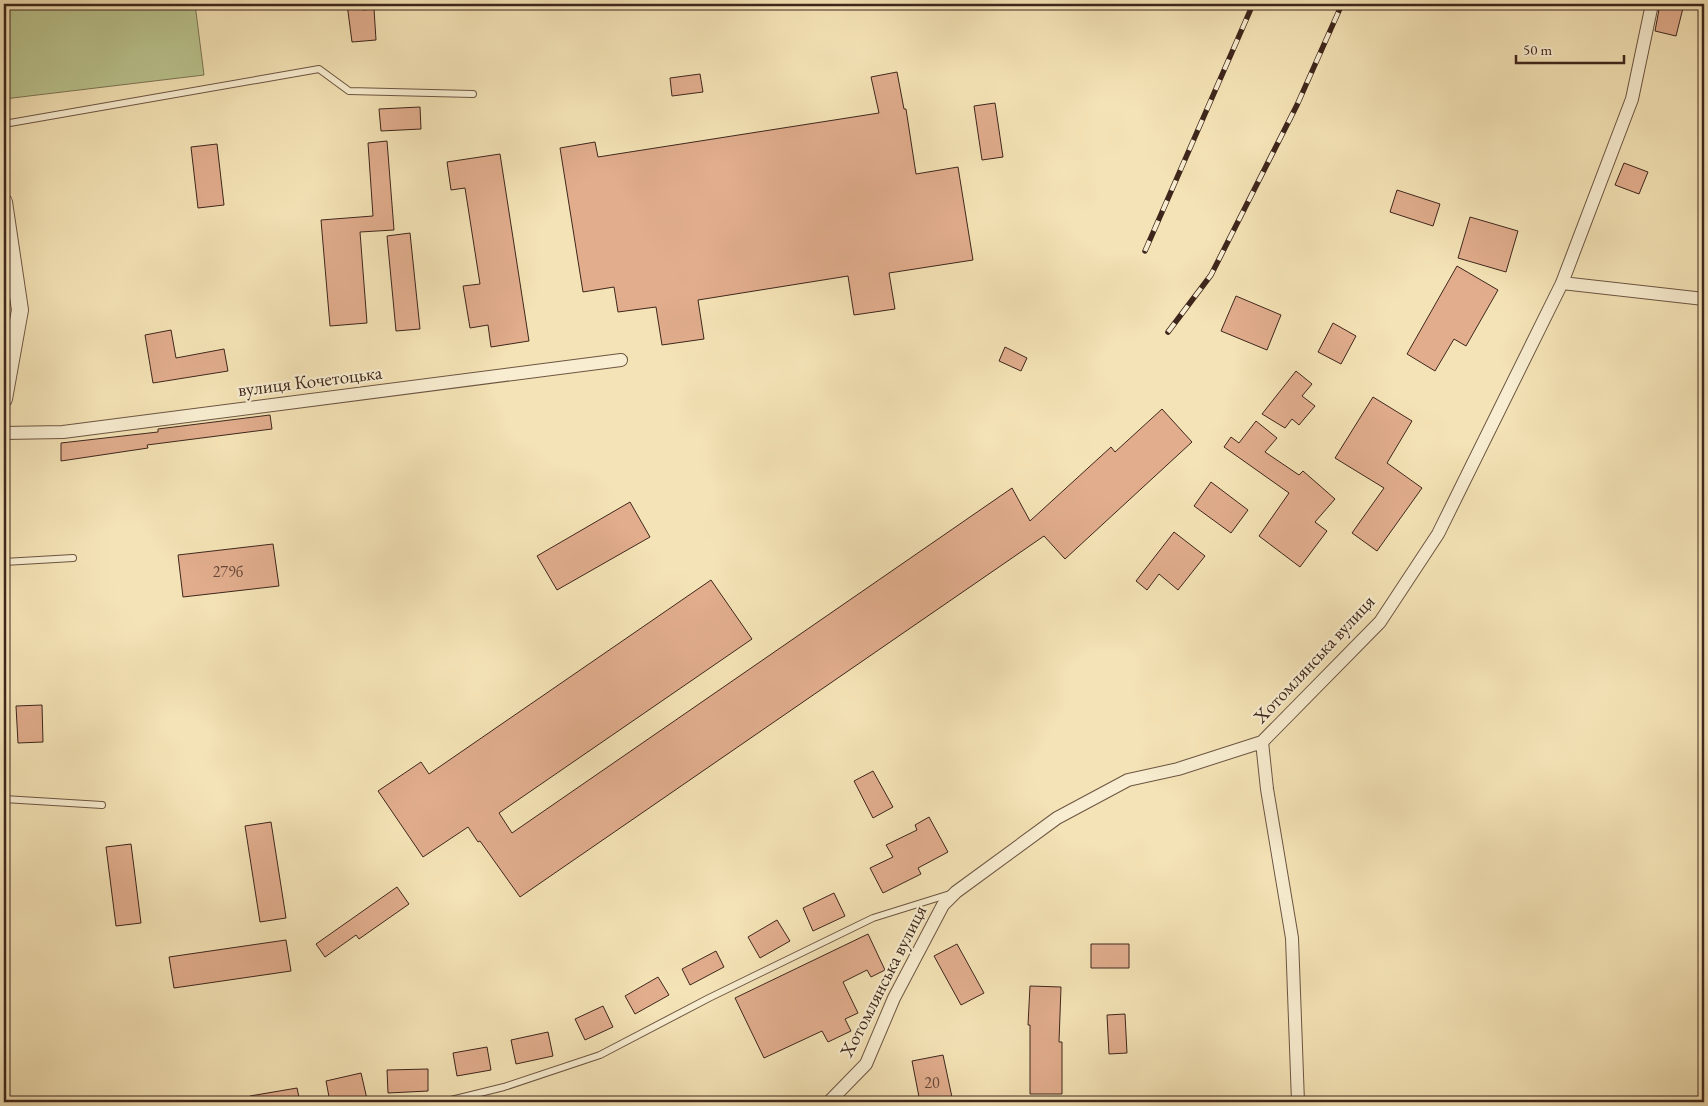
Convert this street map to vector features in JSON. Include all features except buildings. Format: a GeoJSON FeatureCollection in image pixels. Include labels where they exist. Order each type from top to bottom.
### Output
{"type":"FeatureCollection","features":[{"type":"Feature","properties":{"kind":"street","name":"Хотомлянська вулиця"},"geometry":{"type":"LineString","coordinates":[[829,1102],[866,1064],[894,998],[943,905],[956,892],[1057,818],[1128,780],[1178,769],[1262,742],[1380,622],[1438,534],[1562,283],[1632,99],[1652,4]]}},
{"type":"Feature","properties":{"kind":"street"},"geometry":{"type":"LineString","coordinates":[[4,202],[20,310],[4,399]]}},
{"type":"Feature","properties":{"kind":"street"},"geometry":{"type":"LineString","coordinates":[[1562,283],[1704,299]]}},
{"type":"Feature","properties":{"kind":"street","name":"вулиця Кочетоцька"},"geometry":{"type":"LineString","coordinates":[[4,433],[63,432],[621,360]]}},
{"type":"Feature","properties":{"kind":"street"},"geometry":{"type":"LineString","coordinates":[[1262,742],[1266,789],[1292,938],[1298,1102]]}},
{"type":"Feature","properties":{"kind":"lane"},"geometry":{"type":"LineString","coordinates":[[4,124],[319,69],[349,91],[473,94]]}},
{"type":"Feature","properties":{"kind":"lane"},"geometry":{"type":"LineString","coordinates":[[4,562],[73,558]]}},
{"type":"Feature","properties":{"kind":"lane"},"geometry":{"type":"LineString","coordinates":[[4,799],[102,804]]}},
{"type":"Feature","properties":{"kind":"lane"},"geometry":{"type":"LineString","coordinates":[[443,1102],[504,1087],[600,1055],[708,998],[873,918],[956,892]]}},
{"type":"Feature","properties":{"kind":"green space"},"geometry":{"type":"Polygon","coordinates":[[[4,4],[195,4],[204,75],[4,99],[4,4]]]}},
{"type":"Feature","properties":{"kind":"railway"},"geometry":{"type":"LineString","coordinates":[[1145,251],[1253,4]]}},
{"type":"Feature","properties":{"kind":"railway"},"geometry":{"type":"LineString","coordinates":[[1168,332],[1211,275],[1297,105],[1342,4]]}}]}
